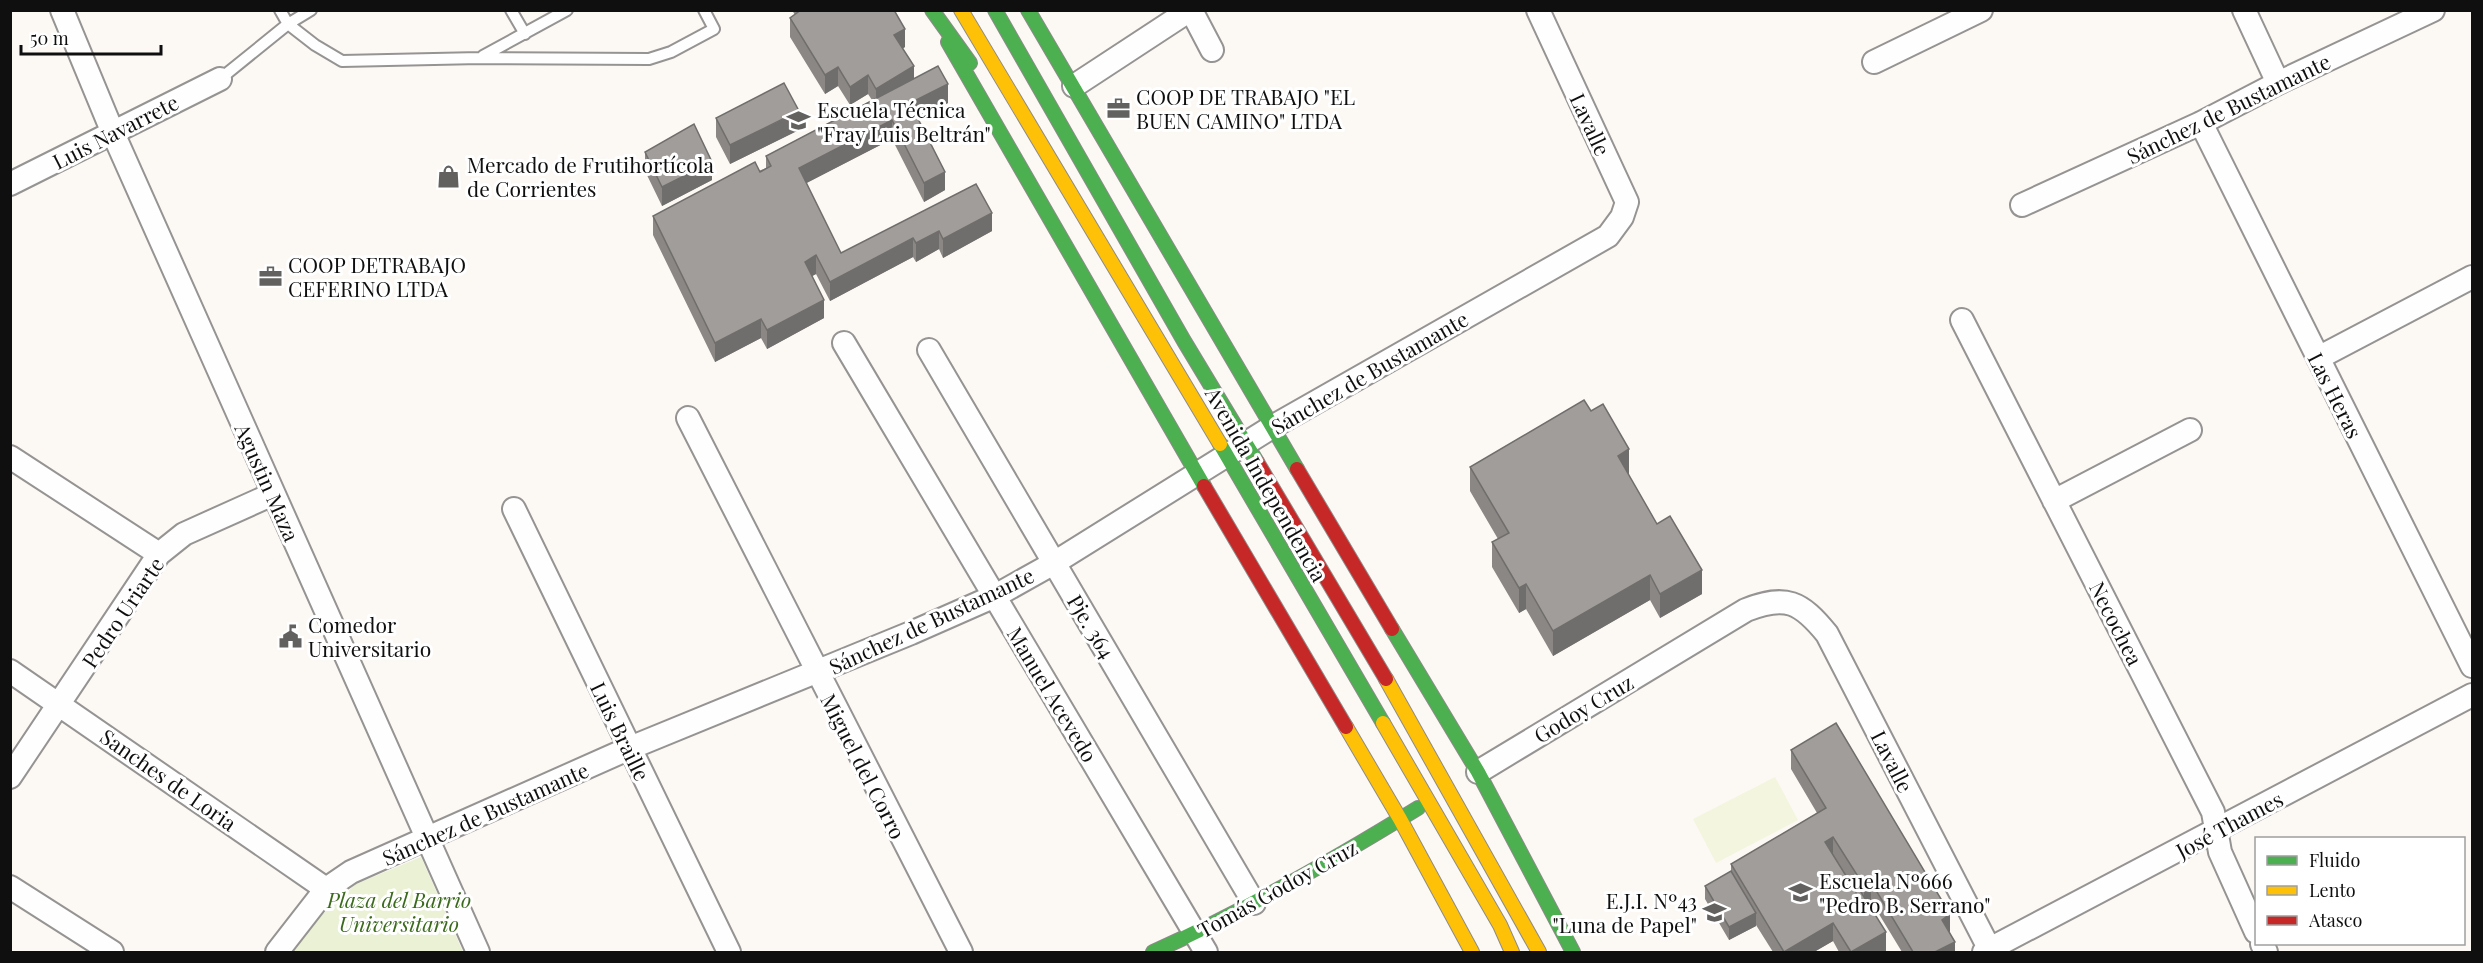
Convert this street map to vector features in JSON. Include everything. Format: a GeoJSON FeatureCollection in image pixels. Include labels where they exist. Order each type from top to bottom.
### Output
{"type":"FeatureCollection","features":[{"type":"Feature","properties":{"kind":"main road"},"geometry":{"type":"LineString","coordinates":[[931,10],[1099,242]]}},
{"type":"Feature","properties":{"kind":"main road"},"geometry":{"type":"LineString","coordinates":[[931,10],[1197,474],[1400,819],[1472,952]]}},
{"type":"Feature","properties":{"kind":"main road","name":"Avenida Independencia"},"geometry":{"type":"LineString","coordinates":[[961,10],[1227,456],[1473,877],[1512,952]]}},
{"type":"Feature","properties":{"kind":"main road","name":"Avenida Independencia"},"geometry":{"type":"LineString","coordinates":[[995,10],[1184,341],[1574,952]]}},
{"type":"Feature","properties":{"kind":"main road"},"geometry":{"type":"LineString","coordinates":[[1016,10],[1032,44]]}},
{"type":"Feature","properties":{"kind":"main road","name":"Avenida Independencia"},"geometry":{"type":"LineString","coordinates":[[1028,10],[1272,427],[1464,780],[1539,952]]}},
{"type":"Feature","properties":{"kind":"main road"},"geometry":{"type":"LineString","coordinates":[[1048,74],[1087,146],[1124,234]]}},
{"type":"Feature","properties":{"kind":"main road","name":"Godoy Cruz"},"geometry":{"type":"LineString","coordinates":[[1400,819],[1464,780]]}},
{"type":"Feature","properties":{"kind":"main road","name":"Tomás Godoy Cruz"},"geometry":{"type":"LineString","coordinates":[[1153,952],[1201,943],[1254,903],[1400,819]]}},
{"type":"Feature","properties":{"kind":"street","name":"Agustin Maza"},"geometry":{"type":"LineString","coordinates":[[62,10],[113,133],[478,952]]}},
{"type":"Feature","properties":{"kind":"street"},"geometry":{"type":"LineString","coordinates":[[1074,87],[1190,10],[1212,50]]}},
{"type":"Feature","properties":{"kind":"street","name":"Lavalle"},"geometry":{"type":"LineString","coordinates":[[1538,10],[1627,202],[1622,217],[1608,236]]}},
{"type":"Feature","properties":{"kind":"street"},"geometry":{"type":"LineString","coordinates":[[1874,62],[1981,10]]}},
{"type":"Feature","properties":{"kind":"street"},"geometry":{"type":"LineString","coordinates":[[2244,10],[2278,83]]}},
{"type":"Feature","properties":{"kind":"street","name":"Sánchez de Bustamante"},"geometry":{"type":"LineString","coordinates":[[2022,205],[2201,123],[2278,83],[2433,10]]}},
{"type":"Feature","properties":{"kind":"street","name":"Luis Navarrete"},"geometry":{"type":"LineString","coordinates":[[10,184],[219,79]]}},
{"type":"Feature","properties":{"kind":"street","name":"Las Heras"},"geometry":{"type":"LineString","coordinates":[[2201,123],[2472,666]]}},
{"type":"Feature","properties":{"kind":"street","name":"Sánchez de Bustamante"},"geometry":{"type":"LineString","coordinates":[[278,952],[326,889],[351,872],[428,840],[630,748],[816,673],[995,596],[1054,563],[1272,427],[1608,236]]}},
{"type":"Feature","properties":{"kind":"street"},"geometry":{"type":"LineString","coordinates":[[2318,358],[2472,277]]}},
{"type":"Feature","properties":{"kind":"street","name":"Necochea"},"geometry":{"type":"LineString","coordinates":[[1962,320],[2213,812],[2220,852],[2255,930]]}},
{"type":"Feature","properties":{"kind":"street","name":"Manuel Acevedo"},"geometry":{"type":"LineString","coordinates":[[844,343],[1201,943]]}},
{"type":"Feature","properties":{"kind":"street","name":"Pje. 364"},"geometry":{"type":"LineString","coordinates":[[929,350],[1254,903]]}},
{"type":"Feature","properties":{"kind":"street","name":"Miguel del Corro"},"geometry":{"type":"LineString","coordinates":[[688,418],[816,673],[961,952]]}},
{"type":"Feature","properties":{"kind":"street"},"geometry":{"type":"LineString","coordinates":[[2054,501],[2190,430]]}},
{"type":"Feature","properties":{"kind":"street"},"geometry":{"type":"LineString","coordinates":[[10,457],[159,554]]}},
{"type":"Feature","properties":{"kind":"street","name":"Pedro Uriarte"},"geometry":{"type":"LineString","coordinates":[[10,777],[61,704],[159,554],[184,534],[273,494]]}},
{"type":"Feature","properties":{"kind":"street","name":"Luis Braille"},"geometry":{"type":"LineString","coordinates":[[514,509],[729,952]]}},
{"type":"Feature","properties":{"kind":"street","name":"Lavalle"},"geometry":{"type":"LineString","coordinates":[[1767,602],[1791,603],[1810,613],[1827,634],[1988,952]]}},
{"type":"Feature","properties":{"kind":"street","name":"Godoy Cruz"},"geometry":{"type":"LineString","coordinates":[[1464,780],[1746,610],[1767,602]]}},
{"type":"Feature","properties":{"kind":"street","name":"Sanches de Loria"},"geometry":{"type":"LineString","coordinates":[[10,671],[326,889]]}},
{"type":"Feature","properties":{"kind":"street","name":"José Thames"},"geometry":{"type":"LineString","coordinates":[[1988,952],[2472,695]]}},
{"type":"Feature","properties":{"kind":"street"},"geometry":{"type":"LineString","coordinates":[[10,887],[112,952]]}},
{"type":"Feature","properties":{"kind":"lane"},"geometry":{"type":"LineString","coordinates":[[280,10],[288,24],[315,45],[342,61],[480,58],[649,59],[671,52],[714,28],[704,10]]}},
{"type":"Feature","properties":{"kind":"lane"},"geometry":{"type":"LineString","coordinates":[[219,79],[288,24],[311,10]]}},
{"type":"Feature","properties":{"kind":"lane"},"geometry":{"type":"LineString","coordinates":[[511,10],[525,34]]}},
{"type":"Feature","properties":{"kind":"lane"},"geometry":{"type":"LineString","coordinates":[[480,58],[567,10]]}},
{"type":"Feature","properties":{"kind":"green space"},"geometry":{"type":"Polygon","coordinates":[[[1775,777],[1798,820],[1716,863],[1693,819],[1775,777]]]}},
{"type":"Feature","properties":{"kind":"green space","name":"Plaza del Barrio Universitario"},"geometry":{"type":"Polygon","coordinates":[[[421,857],[463,952],[292,952],[311,925],[356,884],[421,857]]]}},
{"type":"Feature","properties":{"kind":"building","name":"Escuela Técnica \"Fray Luis Beltrán\""},"geometry":{"type":"Polygon","coordinates":[[[801,10],[894,10],[905,29],[894,35],[914,66],[876,89],[868,75],[850,87],[838,67],[825,75],[790,18],[801,10]]]}},
{"type":"Feature","properties":{"kind":"building"},"geometry":{"type":"Polygon","coordinates":[[[938,66],[948,84],[910,103],[945,172],[924,183],[892,120],[799,168],[841,253],[976,184],[992,213],[943,239],[939,231],[916,243],[913,238],[830,282],[816,255],[805,262],[824,300],[767,330],[761,319],[715,343],[653,216],[755,162],[760,172],[771,166],[766,156],[938,66]]]}},
{"type":"Feature","properties":{"kind":"building"},"geometry":{"type":"Polygon","coordinates":[[[784,83],[799,111],[730,145],[716,118],[784,83]]]}},
{"type":"Feature","properties":{"kind":"building"},"geometry":{"type":"Polygon","coordinates":[[[694,124],[712,162],[662,187],[645,152],[694,124]]]}},
{"type":"Feature","properties":{"kind":"building"},"geometry":{"type":"Polygon","coordinates":[[[1584,400],[1591,411],[1603,404],[1629,449],[1618,456],[1657,524],[1670,516],[1702,570],[1660,594],[1650,575],[1553,631],[1526,584],[1519,588],[1492,542],[1509,533],[1470,467],[1584,400]]]}},
{"type":"Feature","properties":{"kind":"building"},"geometry":{"type":"Polygon","coordinates":[[[1836,723],[1950,914],[1942,920],[1955,942],[1935,952],[1913,952],[1871,882],[1864,886],[1833,837],[1825,842],[1856,892],[1859,889],[1886,932],[1851,952],[1833,923],[1784,952],[1731,864],[1826,808],[1791,750],[1836,723]]]}},
{"type":"Feature","properties":{"kind":"building"},"geometry":{"type":"Polygon","coordinates":[[[1731,871],[1756,913],[1729,927],[1705,886],[1731,871]]]}},
{"type":"Feature","properties":{"kind":"traffic: fast"},"geometry":{"type":"LineString","coordinates":[[932,10],[970,63]]}},
{"type":"Feature","properties":{"kind":"traffic: fast"},"geometry":{"type":"LineString","coordinates":[[995,10],[1184,341],[1257,462]]}},
{"type":"Feature","properties":{"kind":"traffic: fast"},"geometry":{"type":"LineString","coordinates":[[1028,10],[1297,469]]}},
{"type":"Feature","properties":{"kind":"traffic: fast"},"geometry":{"type":"LineString","coordinates":[[948,42],[1204,486]]}},
{"type":"Feature","properties":{"kind":"traffic: fast"},"geometry":{"type":"LineString","coordinates":[[1220,444],[1383,723]]}},
{"type":"Feature","properties":{"kind":"traffic: fast"},"geometry":{"type":"LineString","coordinates":[[1392,629],[1478,772],[1573,952]]}},
{"type":"Feature","properties":{"kind":"traffic: fast"},"geometry":{"type":"LineString","coordinates":[[1153,952],[1221,920],[1288,884],[1418,808]]}},
{"type":"Feature","properties":{"kind":"traffic: slow"},"geometry":{"type":"LineString","coordinates":[[961,10],[1220,444]]}},
{"type":"Feature","properties":{"kind":"traffic: slow"},"geometry":{"type":"LineString","coordinates":[[1386,679],[1539,952]]}},
{"type":"Feature","properties":{"kind":"traffic: slow"},"geometry":{"type":"LineString","coordinates":[[1383,723],[1500,925],[1512,952]]}},
{"type":"Feature","properties":{"kind":"traffic: slow"},"geometry":{"type":"LineString","coordinates":[[1346,727],[1400,819],[1472,952]]}},
{"type":"Feature","properties":{"kind":"traffic: jam"},"geometry":{"type":"LineString","coordinates":[[1257,462],[1386,679]]}},
{"type":"Feature","properties":{"kind":"traffic: jam"},"geometry":{"type":"LineString","coordinates":[[1297,469],[1392,629]]}},
{"type":"Feature","properties":{"kind":"traffic: jam"},"geometry":{"type":"LineString","coordinates":[[1204,486],[1346,727]]}},
{"type":"Feature","properties":{"kind":"place","name":"COOP DE TRABAJO \"EL BUEN CAMINO\" LTDA"},"geometry":{"type":"Point","coordinates":[1118,108]}},
{"type":"Feature","properties":{"kind":"place","name":"Escuela Técnica \"Fray Luis Beltrán\""},"geometry":{"type":"Point","coordinates":[799,121]}},
{"type":"Feature","properties":{"kind":"place","name":"Mercado de Frutihortícola de Corrientes"},"geometry":{"type":"Point","coordinates":[449,176]}},
{"type":"Feature","properties":{"kind":"place","name":"COOP DETRABAJO CEFERINO LTDA"},"geometry":{"type":"Point","coordinates":[270,276]}},
{"type":"Feature","properties":{"kind":"place","name":"Comedor Universitario"},"geometry":{"type":"Point","coordinates":[290,636]}},
{"type":"Feature","properties":{"kind":"place","name":"Escuela Nº666 \"Pedro B. Serrano\""},"geometry":{"type":"Point","coordinates":[1801,892]}},
{"type":"Feature","properties":{"kind":"place","name":"E.J.I. Nº43 \"Luna de Papel\""},"geometry":{"type":"Point","coordinates":[1715,912]}}]}
